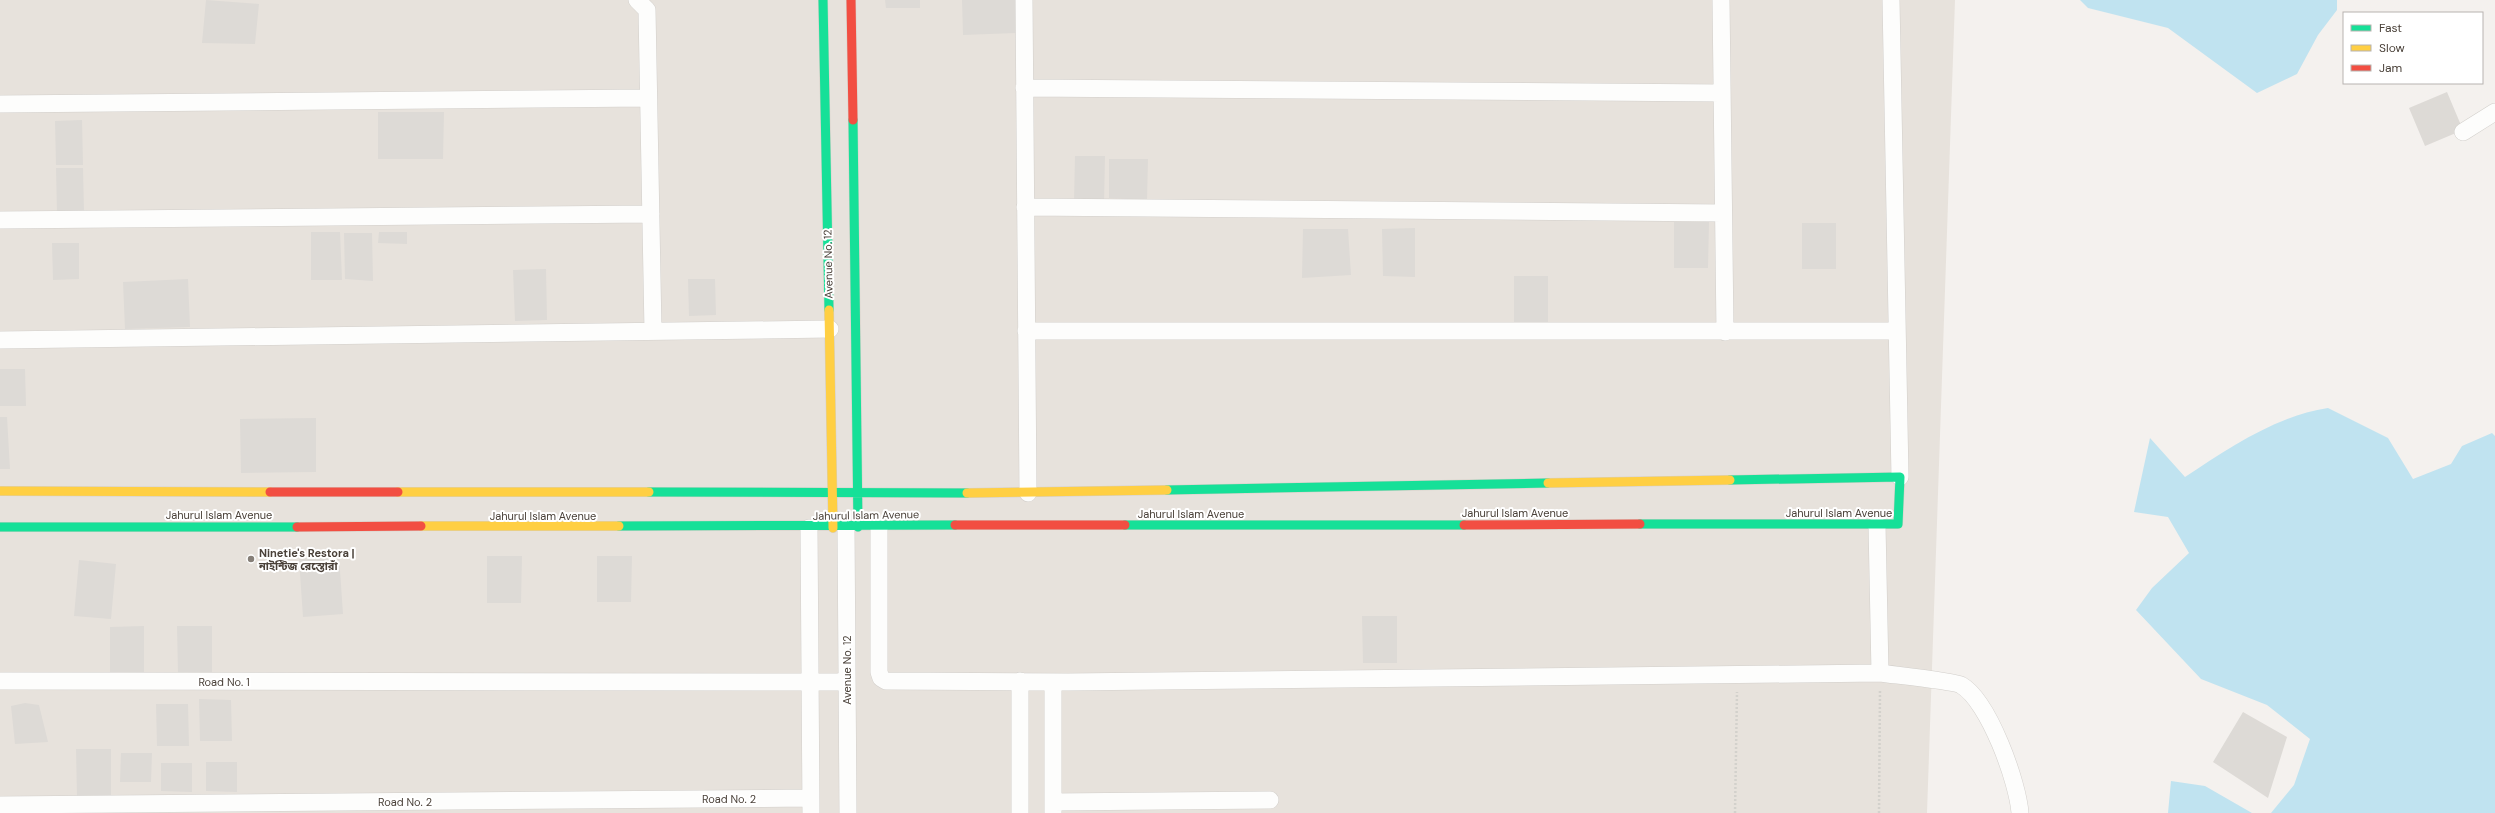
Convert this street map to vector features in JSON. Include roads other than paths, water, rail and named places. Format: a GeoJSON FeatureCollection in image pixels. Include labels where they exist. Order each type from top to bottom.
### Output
{"type":"FeatureCollection","features":[{"type":"Feature","properties":{"kind":"street"},"geometry":{"type":"LineString","coordinates":[[637,0],[646,10],[653,331]]}},
{"type":"Feature","properties":{"kind":"street","name":"Avenue No. 12"},"geometry":{"type":"LineString","coordinates":[[823,0],[833,494],[846,527]]}},
{"type":"Feature","properties":{"kind":"street","name":"Avenue No. 12"},"geometry":{"type":"LineString","coordinates":[[848,813],[846,527],[857,493],[851,0]]}},
{"type":"Feature","properties":{"kind":"street"},"geometry":{"type":"LineString","coordinates":[[1024,0],[1028,493]]}},
{"type":"Feature","properties":{"kind":"street"},"geometry":{"type":"LineString","coordinates":[[1721,0],[1725,332]]}},
{"type":"Feature","properties":{"kind":"street"},"geometry":{"type":"LineString","coordinates":[[1891,0],[1900,477]]}},
{"type":"Feature","properties":{"kind":"street"},"geometry":{"type":"LineString","coordinates":[[1024,88],[1722,93]]}},
{"type":"Feature","properties":{"kind":"street"},"geometry":{"type":"LineString","coordinates":[[0,104],[648,98]]}},
{"type":"Feature","properties":{"kind":"street"},"geometry":{"type":"LineString","coordinates":[[2463,132],[2495,112]]}},
{"type":"Feature","properties":{"kind":"street"},"geometry":{"type":"LineString","coordinates":[[1025,207],[1723,213]]}},
{"type":"Feature","properties":{"kind":"street"},"geometry":{"type":"LineString","coordinates":[[0,220],[651,214]]}},
{"type":"Feature","properties":{"kind":"street"},"geometry":{"type":"LineString","coordinates":[[0,340],[830,329]]}},
{"type":"Feature","properties":{"kind":"street"},"geometry":{"type":"LineString","coordinates":[[1026,331],[1897,331]]}},
{"type":"Feature","properties":{"kind":"street","name":"Jahurul Islam Avenue"},"geometry":{"type":"LineString","coordinates":[[0,492],[1028,493],[1900,477],[1898,524],[1877,525],[809,528],[0,527]]}},
{"type":"Feature","properties":{"kind":"street"},"geometry":{"type":"LineString","coordinates":[[1877,525],[1880,673]]}},
{"type":"Feature","properties":{"kind":"street"},"geometry":{"type":"LineString","coordinates":[[879,527],[879,672],[881,678],[886,681],[1053,682],[1880,673],[1961,685],[1977,700],[1998,739],[2019,797],[2020,813]]}},
{"type":"Feature","properties":{"kind":"street"},"geometry":{"type":"LineString","coordinates":[[809,528],[810,806]]}},
{"type":"Feature","properties":{"kind":"street","name":"Road No. 1"},"geometry":{"type":"LineString","coordinates":[[0,681],[839,682],[846,679]]}},
{"type":"Feature","properties":{"kind":"street"},"geometry":{"type":"LineString","coordinates":[[1020,681],[1020,813]]}},
{"type":"Feature","properties":{"kind":"street"},"geometry":{"type":"LineString","coordinates":[[1053,682],[1053,807],[1270,800]]}},
{"type":"Feature","properties":{"kind":"street","name":"Road No. 2"},"geometry":{"type":"LineString","coordinates":[[0,805],[810,806]]}},
{"type":"Feature","properties":{"kind":"water"},"geometry":{"type":"Polygon","coordinates":[[[2080,0],[2337,0],[2337,10],[2318,35],[2297,74],[2257,93],[2168,28],[2088,8],[2080,0]]]}},
{"type":"Feature","properties":{"kind":"water"},"geometry":{"type":"Polygon","coordinates":[[[2328,408],[2388,438],[2413,479],[2451,464],[2462,446],[2492,433],[2495,436],[2495,813],[2271,813],[2294,785],[2310,739],[2267,705],[2201,679],[2136,610],[2152,588],[2189,553],[2168,517],[2134,512],[2150,438],[2185,477],[2236,445],[2272,426],[2290,418],[2328,408]]]}},
{"type":"Feature","properties":{"kind":"water"},"geometry":{"type":"Polygon","coordinates":[[[2171,781],[2205,786],[2252,813],[2168,813],[2171,781]]]}},
{"type":"Feature","properties":{"kind":"place","name":"Ninetie's Restora | নাইন্টিজ রেস্তোরাঁ"},"geometry":{"type":"Point","coordinates":[251,559]}}]}
